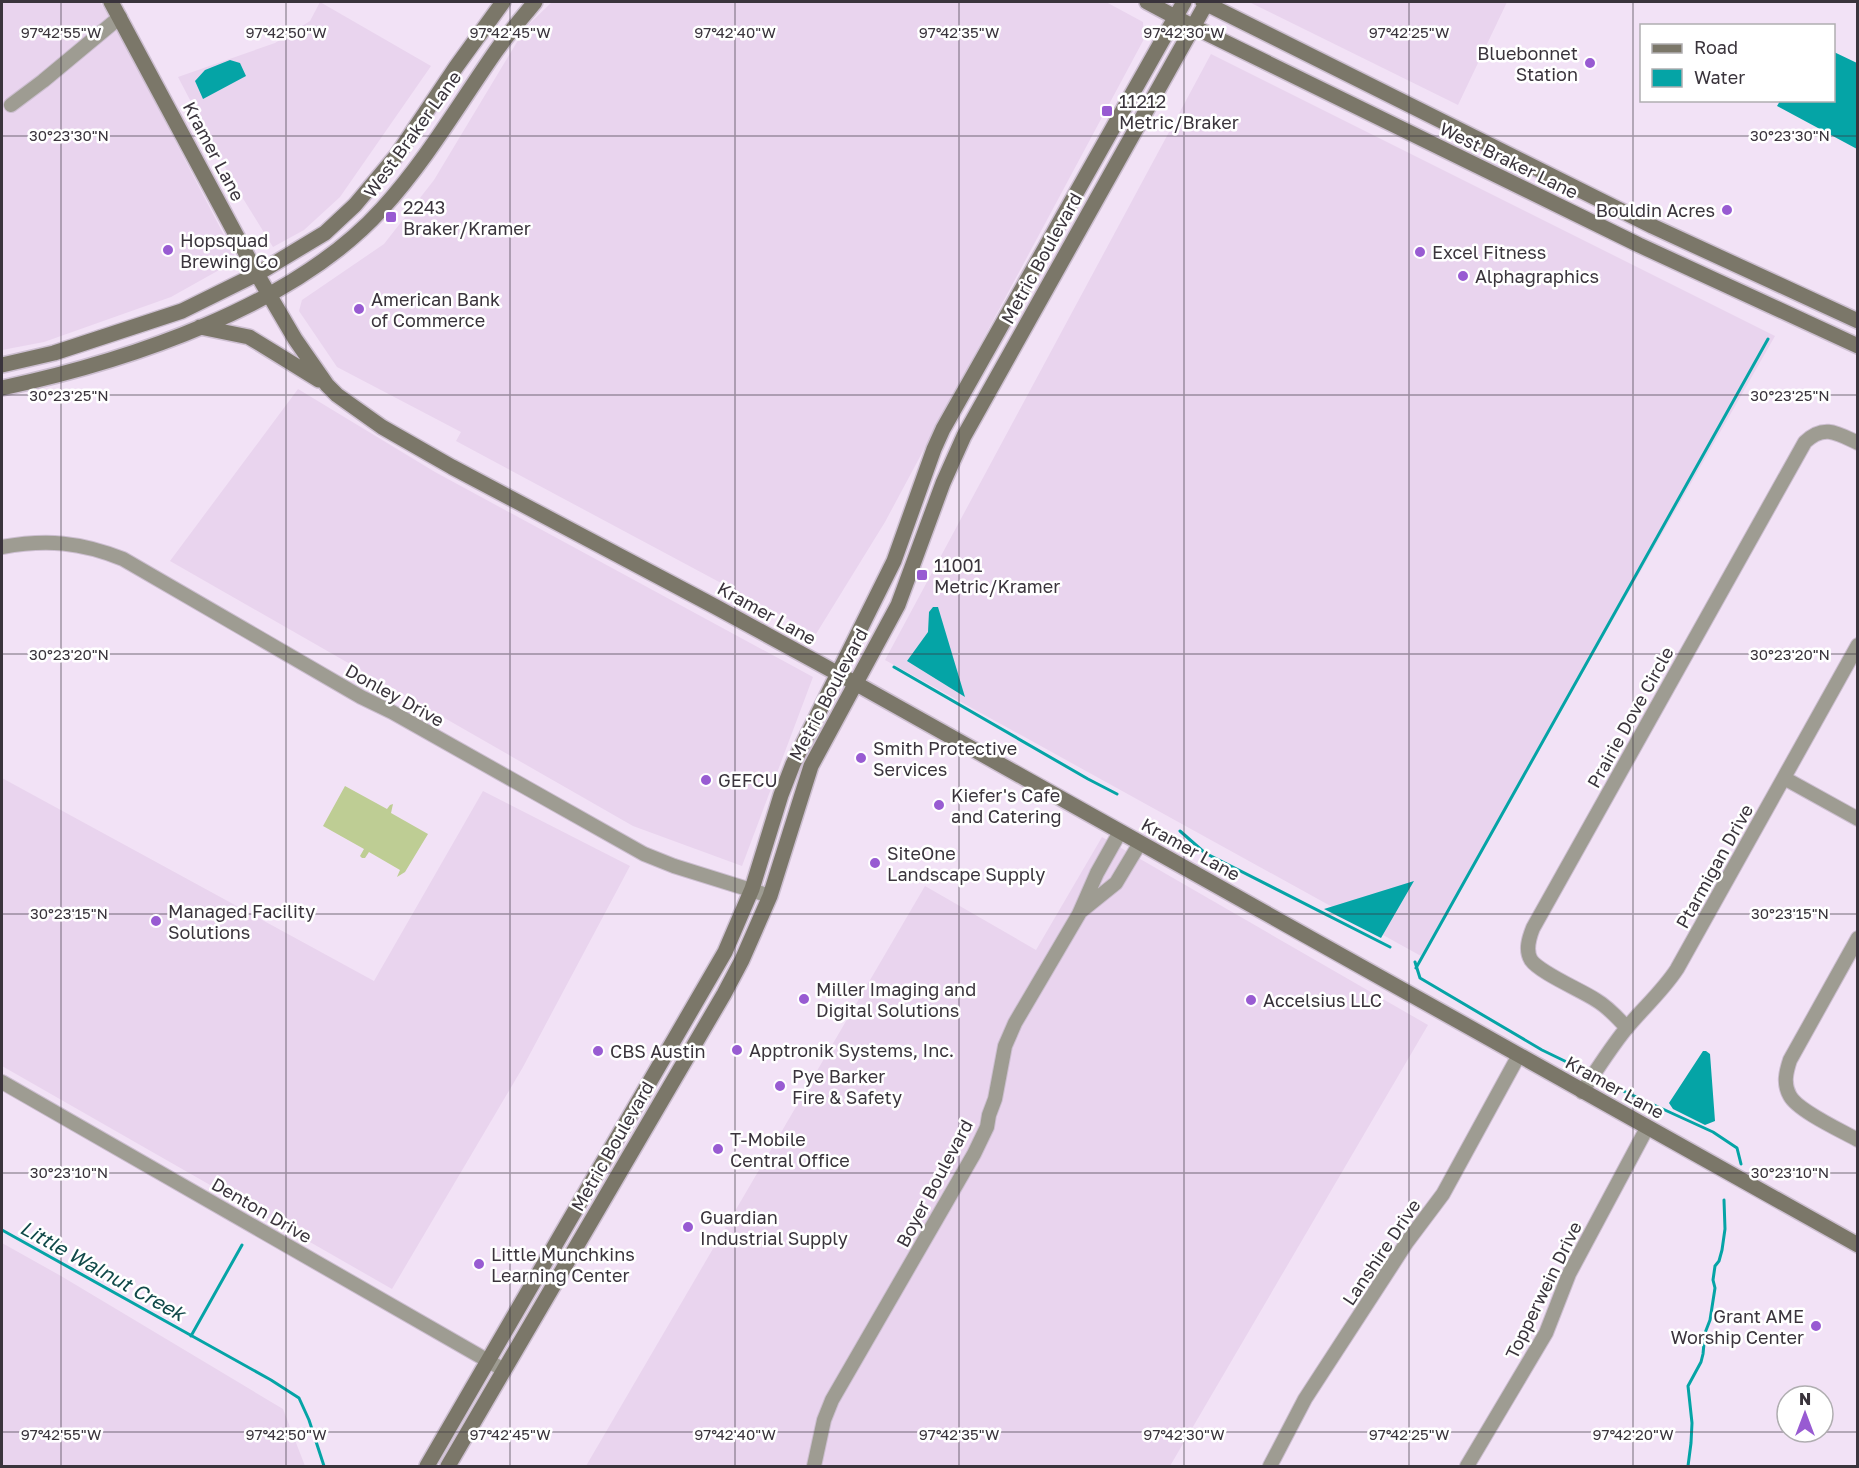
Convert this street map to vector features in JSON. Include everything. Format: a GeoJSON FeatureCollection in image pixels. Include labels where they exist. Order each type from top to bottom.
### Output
{"type":"FeatureCollection","features":[{"type":"Feature","properties":{"kind":"main road","name":"Kramer Lane"},"geometry":{"type":"LineString","coordinates":[[111,2],[257,274],[300,349],[327,385],[382,427],[452,467],[855,682],[1857,1245]]}},
{"type":"Feature","properties":{"kind":"main road","name":"West Braker Lane"},"geometry":{"type":"LineString","coordinates":[[2,365],[54,353],[182,311],[257,274],[325,233],[355,205],[397,155],[456,66],[503,2]]}},
{"type":"Feature","properties":{"kind":"main road","name":"West Braker Lane"},"geometry":{"type":"LineString","coordinates":[[2,388],[49,378],[164,342],[270,295],[332,255],[376,215],[432,146],[497,49],[535,2]]}},
{"type":"Feature","properties":{"kind":"main road","name":"West Braker Lane"},"geometry":{"type":"LineString","coordinates":[[1147,2],[1639,245],[1857,346]]}},
{"type":"Feature","properties":{"kind":"main road","name":"Metric Boulevard"},"geometry":{"type":"LineString","coordinates":[[427,1467],[707,985],[752,889],[793,764],[894,561],[943,429],[1184,2]]}},
{"type":"Feature","properties":{"kind":"main road","name":"West Braker Lane"},"geometry":{"type":"LineString","coordinates":[[1206,2],[1652,226],[1857,321]]}},
{"type":"Feature","properties":{"kind":"main road","name":"Metric Boulevard"},"geometry":{"type":"LineString","coordinates":[[448,1467],[724,994],[770,896],[811,766],[898,605],[943,483],[964,436],[1206,2]]}},
{"type":"Feature","properties":{"kind":"main road"},"geometry":{"type":"LineString","coordinates":[[456,66],[478,78]]}},
{"type":"Feature","properties":{"kind":"main road"},"geometry":{"type":"LineString","coordinates":[[1411,134],[1426,113]]}},
{"type":"Feature","properties":{"kind":"main road"},"geometry":{"type":"LineString","coordinates":[[1639,245],[1652,226]]}},
{"type":"Feature","properties":{"kind":"main road"},"geometry":{"type":"LineString","coordinates":[[200,327],[249,337],[327,385]]}},
{"type":"Feature","properties":{"kind":"main road"},"geometry":{"type":"LineString","coordinates":[[1000,330],[1017,341]]}},
{"type":"Feature","properties":{"kind":"street"},"geometry":{"type":"LineString","coordinates":[[11,105],[120,17]]}},
{"type":"Feature","properties":{"kind":"street","name":"Prairie Dove Circle"},"geometry":{"type":"LineString","coordinates":[[1627,1028],[1615,1014],[1598,1001],[1540,969],[1531,960],[1528,940],[1805,442],[1813,434],[1824,431],[1835,432],[1857,443]]}},
{"type":"Feature","properties":{"kind":"street","name":"Donley Drive"},"geometry":{"type":"LineString","coordinates":[[2,548],[28,543],[51,542],[81,545],[123,559],[361,697],[392,712],[644,854],[674,866],[770,896]]}},
{"type":"Feature","properties":{"kind":"street","name":"Ptarmigan Drive"},"geometry":{"type":"LineString","coordinates":[[1582,1092],[1606,1055],[1663,989],[1677,969],[1857,645]]}},
{"type":"Feature","properties":{"kind":"street"},"geometry":{"type":"LineString","coordinates":[[1784,777],[1857,819]]}},
{"type":"Feature","properties":{"kind":"street","name":"Boyer Boulevard"},"geometry":{"type":"LineString","coordinates":[[814,1467],[824,1419],[832,1400],[974,1154],[987,1127],[1005,1046],[1012,1030],[1079,914],[1097,873],[1120,832]]}},
{"type":"Feature","properties":{"kind":"street","name":"Boyer Boulevard"},"geometry":{"type":"LineString","coordinates":[[1079,914],[1116,883],[1140,843]]}},
{"type":"Feature","properties":{"kind":"street"},"geometry":{"type":"LineString","coordinates":[[1857,938],[1790,1060],[1785,1073],[1785,1085],[1790,1098],[1805,1111],[1857,1140]]}},
{"type":"Feature","properties":{"kind":"street","name":"Lanshire Drive"},"geometry":{"type":"LineString","coordinates":[[1270,1467],[1305,1399],[1407,1242],[1443,1194],[1519,1055]]}},
{"type":"Feature","properties":{"kind":"street","name":"Denton Drive"},"geometry":{"type":"LineString","coordinates":[[2,1082],[504,1370]]}},
{"type":"Feature","properties":{"kind":"street","name":"Topperwein Drive"},"geometry":{"type":"LineString","coordinates":[[1467,1467],[1546,1333],[1569,1274],[1647,1128]]}},
{"type":"Feature","properties":{"kind":"shaded area"},"geometry":{"type":"Polygon","coordinates":[[[2,2],[100,2],[119,33],[237,260],[171,297],[44,342],[2,350],[2,2]]]}},
{"type":"Feature","properties":{"kind":"shaded area"},"geometry":{"type":"Polygon","coordinates":[[[320,2],[431,66],[340,197],[304,230],[273,247],[234,184],[178,77],[275,43],[310,21],[320,2]]]}},
{"type":"Feature","properties":{"kind":"shaded area"},"geometry":{"type":"Polygon","coordinates":[[[552,2],[1106,2],[1143,22],[1144,39],[885,522],[816,634],[456,441],[461,432],[337,367],[299,311],[302,300],[384,244],[434,180],[526,27],[552,2]]]}},
{"type":"Feature","properties":{"kind":"shaded area"},"geometry":{"type":"Polygon","coordinates":[[[1249,2],[1507,2],[1458,105],[1249,2]]]}},
{"type":"Feature","properties":{"kind":"shaded area"},"geometry":{"type":"Polygon","coordinates":[[[1211,54],[1775,336],[1421,956],[885,660],[1211,54]]]}},
{"type":"Feature","properties":{"kind":"shaded area"},"geometry":{"type":"Polygon","coordinates":[[[298,389],[435,472],[813,677],[742,866],[633,826],[170,561],[298,389]]]}},
{"type":"Feature","properties":{"kind":"shaded area"},"geometry":{"type":"Polygon","coordinates":[[[2,778],[374,981],[483,791],[630,866],[523,1067],[392,1289],[2,1066],[2,778]]]}},
{"type":"Feature","properties":{"kind":"shaded area"},"geometry":{"type":"Polygon","coordinates":[[[345,786],[387,809],[393,804],[391,813],[428,834],[405,872],[397,877],[400,870],[369,852],[365,858],[362,858],[360,856],[364,849],[323,826],[345,786]]]}},
{"type":"Feature","properties":{"kind":"shaded area"},"geometry":{"type":"Polygon","coordinates":[[[1102,837],[1428,1025],[1170,1466],[586,1466],[925,886],[1036,950],[1102,837]]]}},
{"type":"Feature","properties":{"kind":"shaded area"},"geometry":{"type":"Polygon","coordinates":[[[2,1243],[283,1409],[305,1466],[2,1466],[2,1243]]]}},
{"type":"Feature","properties":{"kind":"water"},"geometry":{"type":"Polygon","coordinates":[[[1835,52],[1857,63],[1857,149],[1777,106],[1779,102],[1835,102],[1835,52]]]}},
{"type":"Feature","properties":{"kind":"water"},"geometry":{"type":"Polygon","coordinates":[[[230,60],[240,63],[246,76],[203,99],[195,81],[205,70],[230,60]]]}},
{"type":"Feature","properties":{"kind":"water"},"geometry":{"type":"Polygon","coordinates":[[[933,607],[938,607],[965,697],[907,661],[928,632],[929,612],[933,607]]]}},
{"type":"Feature","properties":{"kind":"water"},"geometry":{"type":"Polygon","coordinates":[[[1414,881],[1381,938],[1324,909],[1414,881]]]}},
{"type":"Feature","properties":{"kind":"water"},"geometry":{"type":"Polygon","coordinates":[[[1703,1051],[1710,1054],[1715,1121],[1705,1125],[1673,1109],[1669,1103],[1703,1051]]]}},
{"type":"Feature","properties":{"kind":"waterway"},"geometry":{"type":"LineString","coordinates":[[1416,968],[1768,339]]}},
{"type":"Feature","properties":{"kind":"waterway"},"geometry":{"type":"LineString","coordinates":[[894,667],[1117,794]]}},
{"type":"Feature","properties":{"kind":"waterway"},"geometry":{"type":"LineString","coordinates":[[1180,831],[1205,853],[1390,947]]}},
{"type":"Feature","properties":{"kind":"waterway"},"geometry":{"type":"LineString","coordinates":[[1415,962],[1420,978],[1542,1050],[1575,1066]]}},
{"type":"Feature","properties":{"kind":"waterway"},"geometry":{"type":"LineString","coordinates":[[1608,1084],[1713,1132],[1737,1148],[1741,1164]]}},
{"type":"Feature","properties":{"kind":"waterway"},"geometry":{"type":"LineString","coordinates":[[1688,1466],[1692,1423],[1688,1386],[1701,1362],[1705,1333],[1710,1320],[1715,1288],[1713,1280],[1715,1266],[1722,1250],[1725,1229],[1724,1200]]}},
{"type":"Feature","properties":{"kind":"waterway","name":"Little Walnut Creek"},"geometry":{"type":"LineString","coordinates":[[2,1230],[271,1380],[299,1398],[324,1466]]}},
{"type":"Feature","properties":{"kind":"waterway","name":"Little Walnut Creek"},"geometry":{"type":"LineString","coordinates":[[191,1336],[242,1245]]}},
{"type":"Feature","properties":{"kind":"place","name":"Bluebonnet Station"},"geometry":{"type":"Point","coordinates":[1590,63]}},
{"type":"Feature","properties":{"kind":"place","name":"11212 Metric/Braker"},"geometry":{"type":"Point","coordinates":[1107,111]}},
{"type":"Feature","properties":{"kind":"place","name":"Bouldin Acres"},"geometry":{"type":"Point","coordinates":[1727,210]}},
{"type":"Feature","properties":{"kind":"place","name":"2243 Braker/Kramer"},"geometry":{"type":"Point","coordinates":[391,217]}},
{"type":"Feature","properties":{"kind":"place","name":"Hopsquad Brewing Co"},"geometry":{"type":"Point","coordinates":[168,250]}},
{"type":"Feature","properties":{"kind":"place","name":"Excel Fitness"},"geometry":{"type":"Point","coordinates":[1420,252]}},
{"type":"Feature","properties":{"kind":"place","name":"Alphagraphics"},"geometry":{"type":"Point","coordinates":[1463,276]}},
{"type":"Feature","properties":{"kind":"place","name":"American Bank of Commerce"},"geometry":{"type":"Point","coordinates":[359,309]}},
{"type":"Feature","properties":{"kind":"place","name":"11001 Metric/Kramer"},"geometry":{"type":"Point","coordinates":[922,575]}},
{"type":"Feature","properties":{"kind":"place","name":"Smith Protective Services"},"geometry":{"type":"Point","coordinates":[861,758]}},
{"type":"Feature","properties":{"kind":"place","name":"GEFCU"},"geometry":{"type":"Point","coordinates":[706,780]}},
{"type":"Feature","properties":{"kind":"place","name":"Kiefer's Cafe and Catering"},"geometry":{"type":"Point","coordinates":[939,805]}},
{"type":"Feature","properties":{"kind":"place","name":"SiteOne Landscape Supply"},"geometry":{"type":"Point","coordinates":[875,863]}},
{"type":"Feature","properties":{"kind":"place","name":"Managed Facility Solutions"},"geometry":{"type":"Point","coordinates":[156,921]}},
{"type":"Feature","properties":{"kind":"place","name":"Miller Imaging and Digital Solutions"},"geometry":{"type":"Point","coordinates":[804,999]}},
{"type":"Feature","properties":{"kind":"place","name":"Accelsius LLC"},"geometry":{"type":"Point","coordinates":[1251,1000]}},
{"type":"Feature","properties":{"kind":"place","name":"Apptronik Systems, Inc."},"geometry":{"type":"Point","coordinates":[737,1050]}},
{"type":"Feature","properties":{"kind":"place","name":"CBS Austin"},"geometry":{"type":"Point","coordinates":[598,1051]}},
{"type":"Feature","properties":{"kind":"place","name":"Pye Barker Fire & Safety"},"geometry":{"type":"Point","coordinates":[780,1086]}},
{"type":"Feature","properties":{"kind":"place","name":"T-Mobile Central Office"},"geometry":{"type":"Point","coordinates":[718,1149]}},
{"type":"Feature","properties":{"kind":"place","name":"Guardian Industrial Supply"},"geometry":{"type":"Point","coordinates":[688,1227]}},
{"type":"Feature","properties":{"kind":"place","name":"Little Munchkins Learning Center"},"geometry":{"type":"Point","coordinates":[479,1264]}},
{"type":"Feature","properties":{"kind":"place","name":"Grant AME Worship Center"},"geometry":{"type":"Point","coordinates":[1816,1326]}}]}
